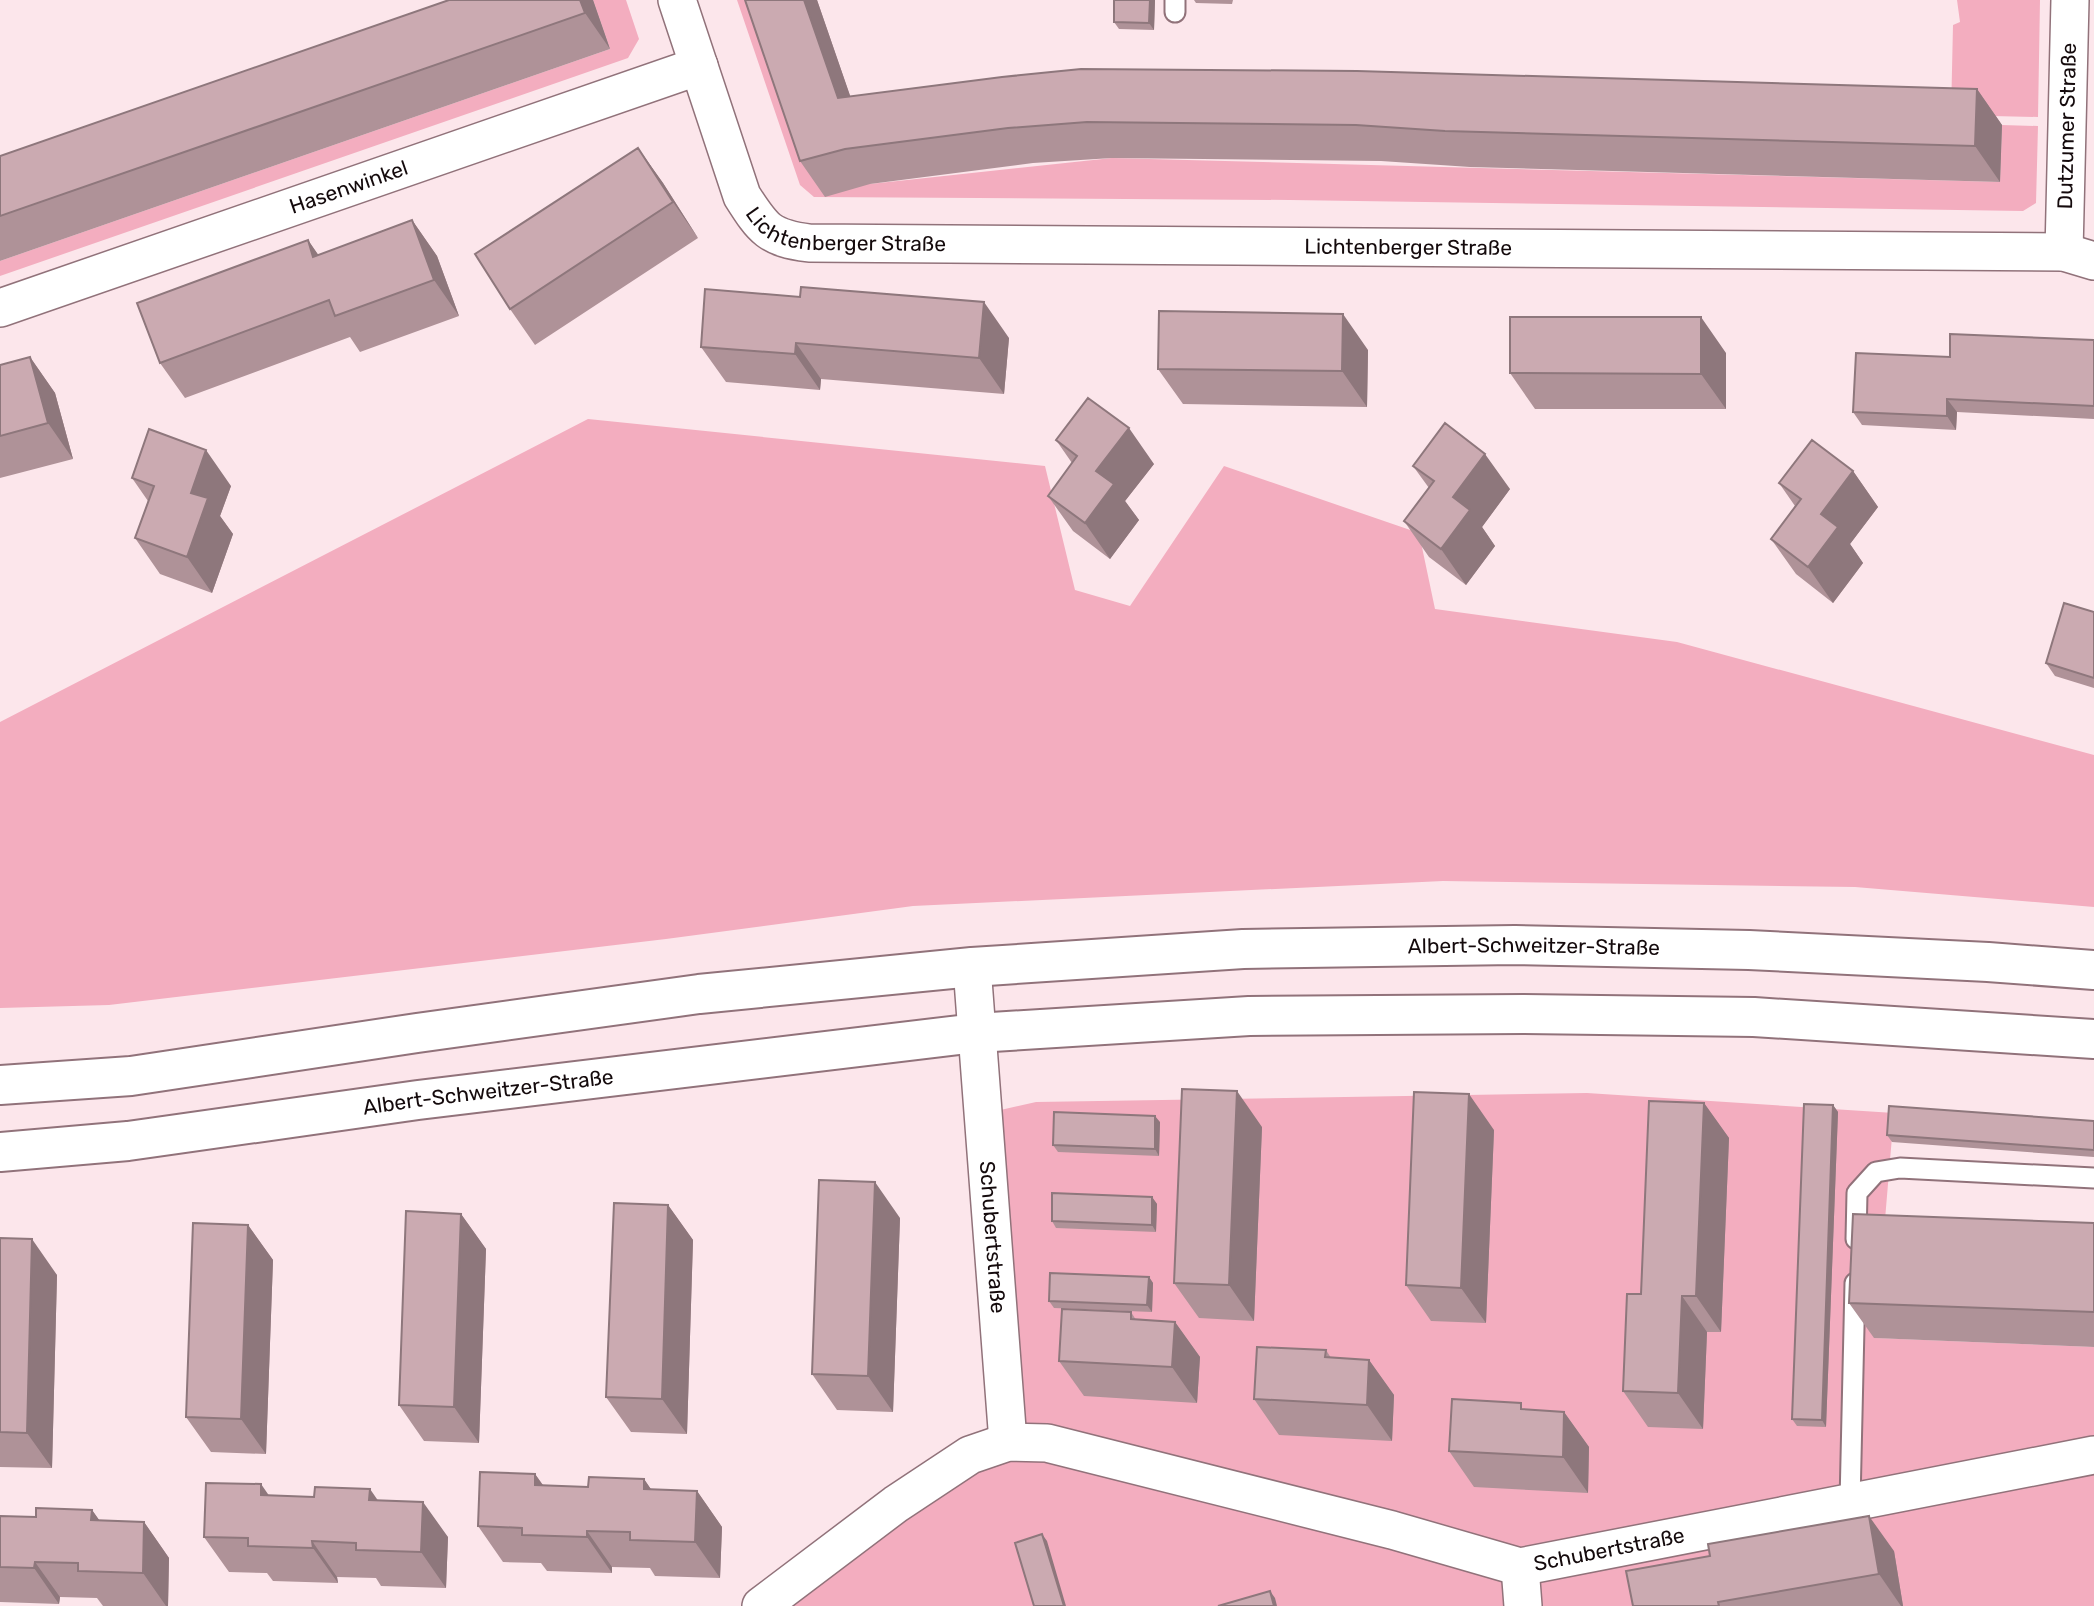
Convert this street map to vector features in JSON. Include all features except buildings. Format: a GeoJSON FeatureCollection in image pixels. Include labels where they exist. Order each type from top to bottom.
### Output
{"type":"FeatureCollection","features":[{"type":"Feature","properties":{"kind":"main road","name":"Albert-Schweitzer-Straße"},"geometry":{"type":"LineString","coordinates":[[0,1085],[131,1076],[699,994],[972,967],[1243,949],[1515,945],[1749,950],[2094,970]]}},
{"type":"Feature","properties":{"kind":"main road","name":"Albert-Schweitzer-Straße"},"geometry":{"type":"LineString","coordinates":[[0,1152],[128,1141],[418,1100],[976,1033],[1248,1016],[1523,1014],[1754,1017],[2094,1039]]}},
{"type":"Feature","properties":{"kind":"street","name":"Lichtenberger Straße"},"geometry":{"type":"LineString","coordinates":[[677,0],[742,195],[760,224],[783,240],[809,243],[2079,256]]}},
{"type":"Feature","properties":{"kind":"street","name":"Dutzumer Straße"},"geometry":{"type":"LineString","coordinates":[[2070,0],[2079,256]]}},
{"type":"Feature","properties":{"kind":"street","name":"Hasenwinkel"},"geometry":{"type":"LineString","coordinates":[[0,308],[699,66]]}},
{"type":"Feature","properties":{"kind":"street"},"geometry":{"type":"LineString","coordinates":[[972,967],[976,1033]]}},
{"type":"Feature","properties":{"kind":"street","name":"Schubertstraße"},"geometry":{"type":"LineString","coordinates":[[976,1033],[1008,1442]]}},
{"type":"Feature","properties":{"kind":"street","name":"Schubertstraße"},"geometry":{"type":"LineString","coordinates":[[761,1606],[896,1504],[938,1476],[970,1455],[1008,1442],[1047,1443],[1392,1530],[1520,1567],[2094,1455]]}},
{"type":"Feature","properties":{"kind":"street"},"geometry":{"type":"LineString","coordinates":[[1520,1567],[1523,1606]]}},
{"type":"Feature","properties":{"kind":"lane"},"geometry":{"type":"LineString","coordinates":[[1850,1502],[1857,1193],[1877,1172],[1900,1168],[2094,1178]]}},
{"type":"Feature","properties":{"kind":"shaded area"},"geometry":{"type":"Polygon","coordinates":[[[593,0],[626,0],[639,39],[628,58],[0,276],[0,261],[610,49],[593,0]]]}},
{"type":"Feature","properties":{"kind":"shaded area"},"geometry":{"type":"Polygon","coordinates":[[[737,0],[758,0],[870,184],[1112,158],[2000,182],[2002,125],[2038,126],[2036,203],[2023,211],[1290,200],[814,197],[800,185],[737,0]]]}},
{"type":"Feature","properties":{"kind":"shaded area"},"geometry":{"type":"Polygon","coordinates":[[[1957,0],[2040,0],[2038,117],[1951,115],[1953,25],[1960,22],[1957,0]]]}},
{"type":"Feature","properties":{"kind":"shaded area"},"geometry":{"type":"Polygon","coordinates":[[[588,419],[1045,466],[1075,590],[1130,606],[1224,466],[1419,533],[1435,609],[1677,642],[2094,755],[2094,907],[1855,887],[1443,881],[913,906],[666,939],[109,1005],[0,1008],[0,722],[588,419]]]}},
{"type":"Feature","properties":{"kind":"shaded area"},"geometry":{"type":"Polygon","coordinates":[[[1587,1093],[1894,1113],[1875,1338],[2094,1347],[2094,1606],[761,1606],[1008,1442],[983,1114],[1036,1102],[1587,1093]]]}}]}
